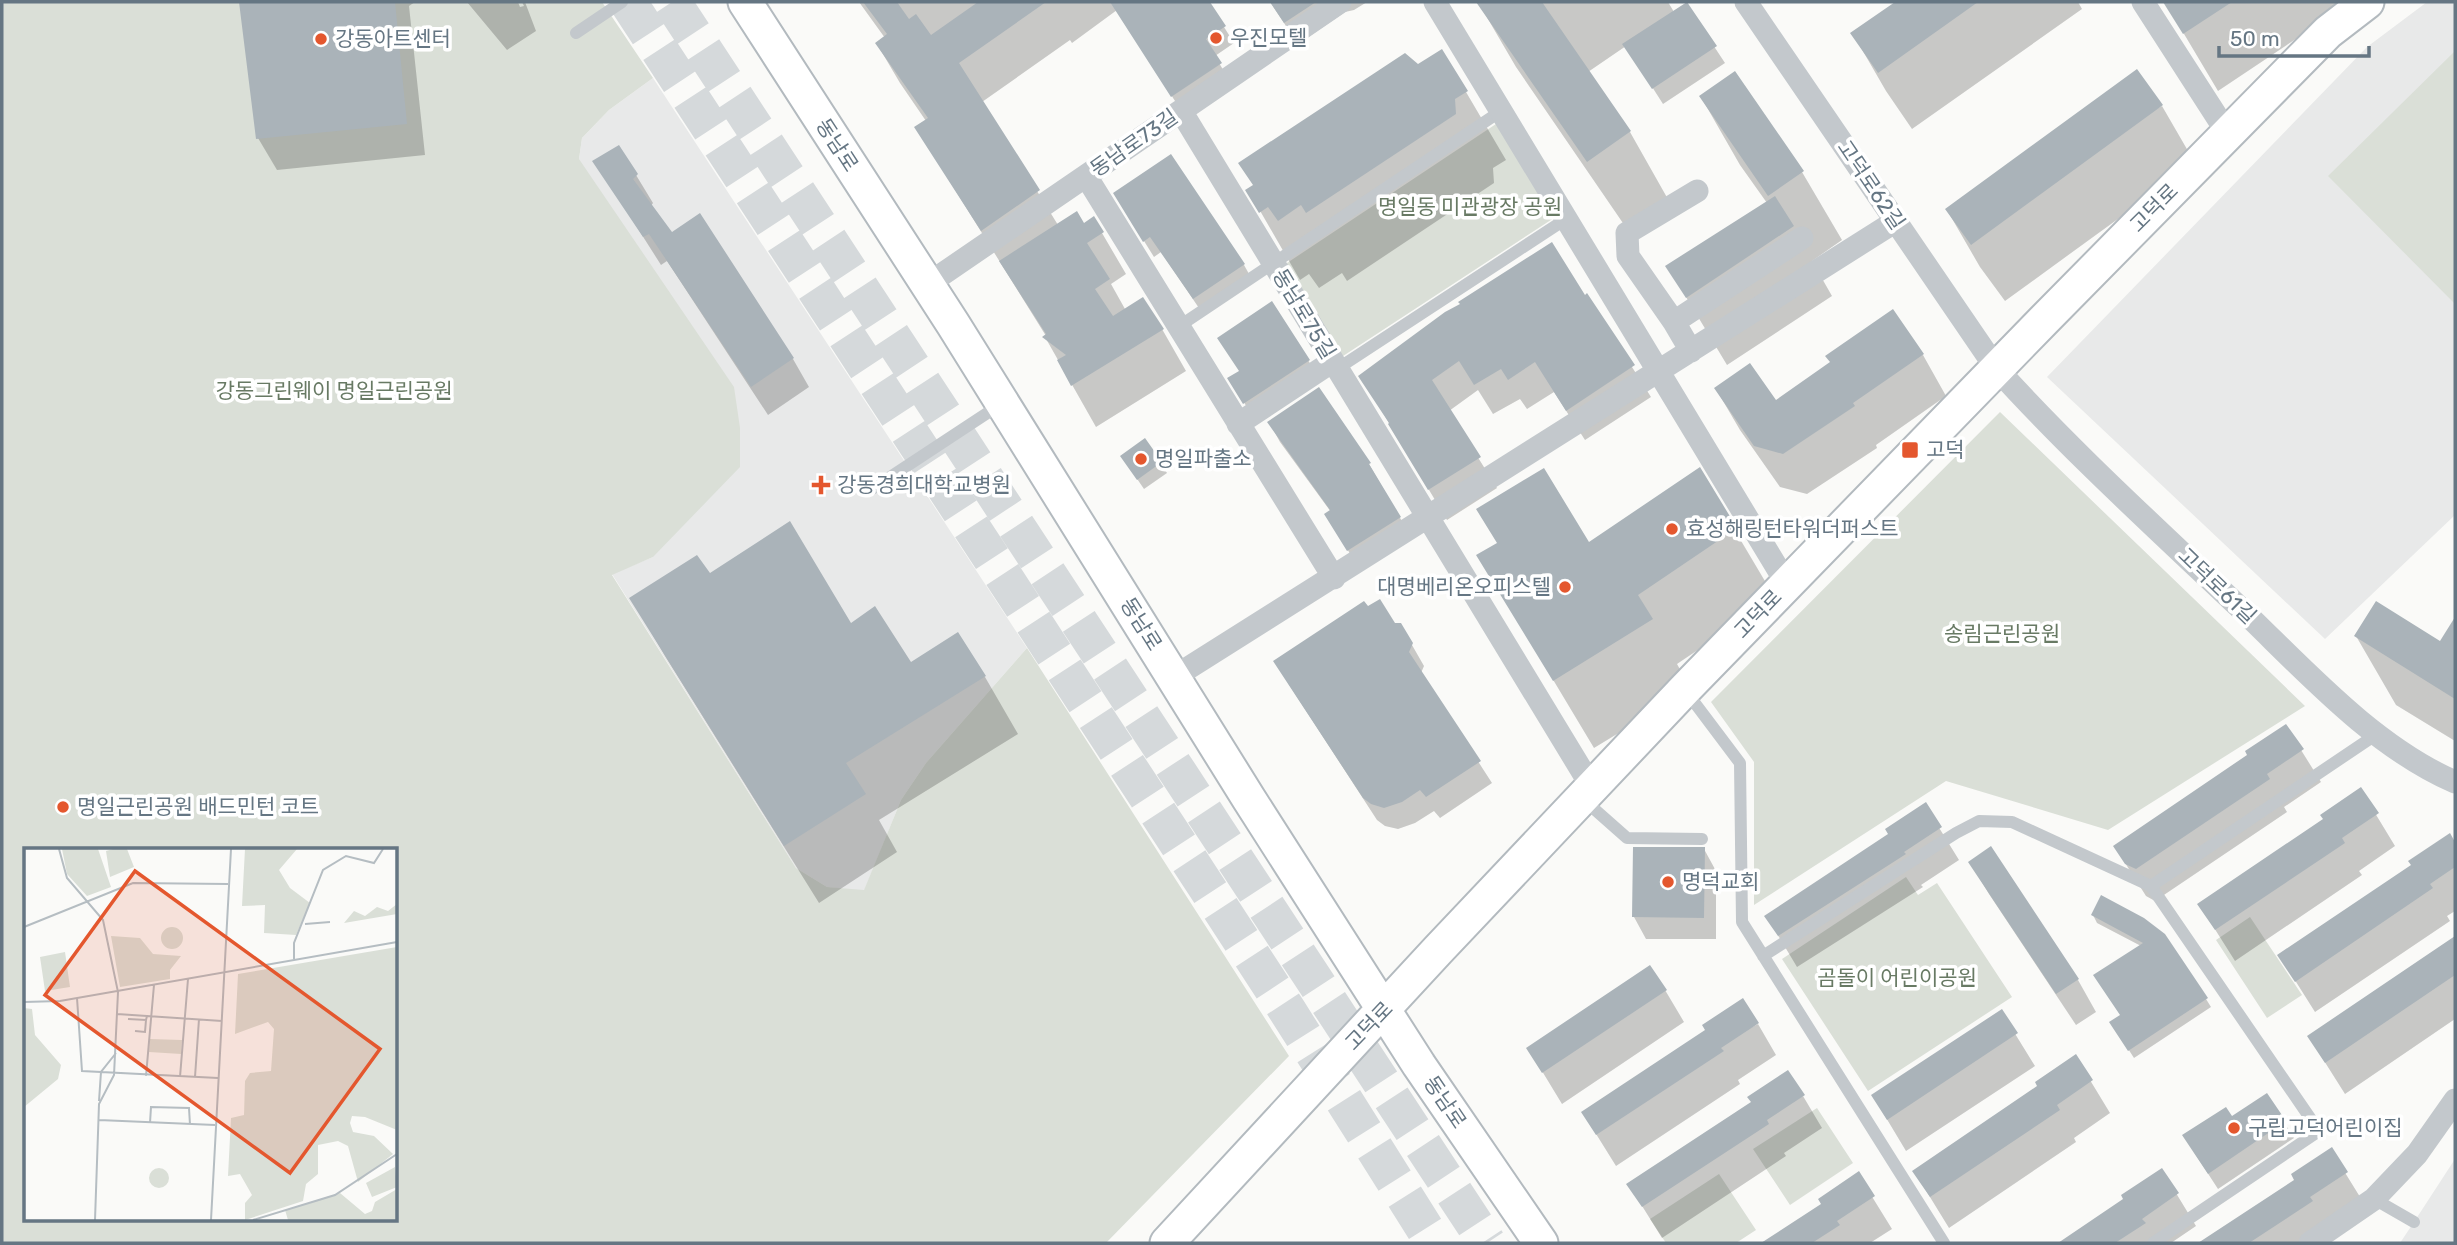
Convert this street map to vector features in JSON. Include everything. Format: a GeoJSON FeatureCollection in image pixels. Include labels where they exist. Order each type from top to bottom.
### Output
{"type":"FeatureCollection","features":[{"type":"Feature","properties":{"kind":"main road","name":"동남로"},"geometry":{"type":"LineString","coordinates":[[745,2],[928,284],[1384,1010],[1541,1243]]}},
{"type":"Feature","properties":{"kind":"main road","name":"고덕로"},"geometry":{"type":"LineString","coordinates":[[1167,1243],[1787,584],[2328,32],[2367,2]]}},
{"type":"Feature","properties":{"kind":"street","name":"동남로73길"},"geometry":{"type":"LineString","coordinates":[[928,284],[1340,2]]}},
{"type":"Feature","properties":{"kind":"street"},"geometry":{"type":"LineString","coordinates":[[1435,2],[1787,584]]}},
{"type":"Feature","properties":{"kind":"street","name":"고덕로62길"},"geometry":{"type":"LineString","coordinates":[[1746,2],[1996,368]]}},
{"type":"Feature","properties":{"kind":"street"},"geometry":{"type":"LineString","coordinates":[[2143,2],[2228,134]]}},
{"type":"Feature","properties":{"kind":"street","name":"동남로75길"},"geometry":{"type":"LineString","coordinates":[[1181,111],[1427,518],[1588,794]]}},
{"type":"Feature","properties":{"kind":"street"},"geometry":{"type":"LineString","coordinates":[[1086,176],[1334,578]]}},
{"type":"Feature","properties":{"kind":"street"},"geometry":{"type":"LineString","coordinates":[[1691,351],[1628,256],[1627,233],[1697,191]]}},
{"type":"Feature","properties":{"kind":"street"},"geometry":{"type":"LineString","coordinates":[[1174,677],[1896,221]]}},
{"type":"Feature","properties":{"kind":"street"},"geometry":{"type":"LineString","coordinates":[[1674,322],[1802,239]]}},
{"type":"Feature","properties":{"kind":"street"},"geometry":{"type":"LineString","coordinates":[[1238,424],[1335,365]]}},
{"type":"Feature","properties":{"kind":"street","name":"고덕로61길"},"geometry":{"type":"LineString","coordinates":[[1996,368],[2031,406],[2202,572],[2377,734],[2434,772],[2455,782]]}},
{"type":"Feature","properties":{"kind":"street"},"geometry":{"type":"LineString","coordinates":[[2311,1243],[2374,1199],[2417,1154],[2455,1101]]}},
{"type":"Feature","properties":{"kind":"lane"},"geometry":{"type":"LineString","coordinates":[[576,33],[622,2]]}},
{"type":"Feature","properties":{"kind":"lane"},"geometry":{"type":"LineString","coordinates":[[1178,327],[1501,111]]}},
{"type":"Feature","properties":{"kind":"lane"},"geometry":{"type":"LineString","coordinates":[[1335,365],[1566,219]]}},
{"type":"Feature","properties":{"kind":"lane"},"geometry":{"type":"LineString","coordinates":[[872,489],[1002,403]]}},
{"type":"Feature","properties":{"kind":"lane"},"geometry":{"type":"LineString","coordinates":[[1685,690],[1740,763],[1742,922],[1944,1243]]}},
{"type":"Feature","properties":{"kind":"lane"},"geometry":{"type":"LineString","coordinates":[[2151,886],[2377,734]]}},
{"type":"Feature","properties":{"kind":"lane"},"geometry":{"type":"LineString","coordinates":[[1588,794],[1627,838],[1702,839]]}},
{"type":"Feature","properties":{"kind":"lane"},"geometry":{"type":"LineString","coordinates":[[1763,957],[1979,821],[2012,822],[2151,886],[2319,1130],[2153,1243]]}},
{"type":"Feature","properties":{"kind":"lane"},"geometry":{"type":"LineString","coordinates":[[2374,1199],[2414,1222]]}},
{"type":"Feature","properties":{"kind":"shaded area"},"geometry":{"type":"Polygon","coordinates":[[[2427,2],[2455,2],[2455,515],[2325,639],[2047,377],[2367,47],[2427,2]]]}},
{"type":"Feature","properties":{"kind":"shaded area","name":"강동경희대학교병원"},"geometry":{"type":"Polygon","coordinates":[[[653,78],[1027,648],[926,763],[901,800],[864,891],[827,887],[796,868],[612,574],[653,557],[579,159],[582,138],[609,110],[653,78]]]}},
{"type":"Feature","properties":{"kind":"shaded area"},"geometry":{"type":"Polygon","coordinates":[[[2455,1159],[2455,1243],[2400,1243],[2414,1222],[2455,1159]]]}},
{"type":"Feature","properties":{"kind":"green space","name":"강동그린웨이 명일근린공원"},"geometry":{"type":"Polygon","coordinates":[[[2,2],[602,2],[653,78],[609,110],[582,138],[579,159],[734,387],[740,428],[740,467],[653,557],[612,575],[796,868],[827,887],[864,890],[901,800],[926,763],[1027,648],[1289,1056],[1106,1243],[2,1243],[2,2]]]}},
{"type":"Feature","properties":{"kind":"green space"},"geometry":{"type":"Polygon","coordinates":[[[2455,51],[2455,304],[2328,176],[2455,51]]]}},
{"type":"Feature","properties":{"kind":"green space","name":"명일동 미관광장 공원"},"geometry":{"type":"Polygon","coordinates":[[[1499,122],[1557,216],[1340,358],[1284,265],[1499,122]]]}},
{"type":"Feature","properties":{"kind":"green space","name":"송림근린공원"},"geometry":{"type":"Polygon","coordinates":[[[2000,412],[2305,706],[2108,830],[1946,781],[1754,905],[1754,762],[1711,702],[2000,412]]]}},
{"type":"Feature","properties":{"kind":"green space","name":"곰돌이 어린이공원"},"geometry":{"type":"Polygon","coordinates":[[[1906,877],[1918,895],[1937,883],[2012,997],[1868,1091],[1782,959],[1906,877]]]}},
{"type":"Feature","properties":{"kind":"green space"},"geometry":{"type":"Polygon","coordinates":[[[2250,917],[2302,995],[2267,1018],[2216,940],[2250,917]]]}},
{"type":"Feature","properties":{"kind":"green space"},"geometry":{"type":"Polygon","coordinates":[[[1817,1108],[1853,1163],[1790,1205],[1753,1149],[1817,1108]]]}},
{"type":"Feature","properties":{"kind":"green space"},"geometry":{"type":"Polygon","coordinates":[[[1719,1174],[1756,1230],[1736,1243],[1666,1243],[1650,1219],[1719,1174]]]}},
{"type":"Feature","properties":{"kind":"building","name":"강동아트센터"},"geometry":{"type":"Polygon","coordinates":[[[239,2],[395,2],[407,124],[256,139],[239,2]]]}},
{"type":"Feature","properties":{"kind":"building"},"geometry":{"type":"Polygon","coordinates":[[[863,2],[897,2],[909,19],[916,14],[931,35],[978,2],[1046,2],[959,63],[1040,190],[981,231],[914,127],[928,118],[875,43],[887,34],[863,2]]]}},
{"type":"Feature","properties":{"kind":"building"},"geometry":{"type":"Polygon","coordinates":[[[1110,2],[1210,2],[1226,26],[1206,39],[1222,63],[1171,97],[1110,2]]]}},
{"type":"Feature","properties":{"kind":"building"},"geometry":{"type":"Polygon","coordinates":[[[1270,2],[1316,2],[1284,23],[1270,2]]]}},
{"type":"Feature","properties":{"kind":"building"},"geometry":{"type":"Polygon","coordinates":[[[1476,2],[1542,2],[1631,131],[1587,162],[1476,2]]]}},
{"type":"Feature","properties":{"kind":"building"},"geometry":{"type":"Polygon","coordinates":[[[1687,2],[1717,46],[1652,89],[1622,44],[1687,2]]]}},
{"type":"Feature","properties":{"kind":"building"},"geometry":{"type":"Polygon","coordinates":[[[1895,2],[1978,2],[1878,73],[1850,33],[1895,2]]]}},
{"type":"Feature","properties":{"kind":"building"},"geometry":{"type":"Polygon","coordinates":[[[2163,2],[2232,2],[2183,34],[2163,2]]]}},
{"type":"Feature","properties":{"kind":"building"},"geometry":{"type":"Polygon","coordinates":[[[1442,49],[1468,91],[1455,99],[1456,114],[1306,213],[1301,205],[1278,221],[1268,207],[1259,213],[1245,190],[1253,185],[1238,163],[1405,53],[1418,64],[1442,49]]]}},
{"type":"Feature","properties":{"kind":"building"},"geometry":{"type":"Polygon","coordinates":[[[2137,69],[2163,105],[1971,245],[1945,209],[2137,69]]]}},
{"type":"Feature","properties":{"kind":"building"},"geometry":{"type":"Polygon","coordinates":[[[1735,71],[1804,171],[1768,196],[1699,96],[1735,71]]]}},
{"type":"Feature","properties":{"kind":"building"},"geometry":{"type":"Polygon","coordinates":[[[619,145],[638,174],[633,179],[672,232],[700,213],[794,358],[751,387],[649,234],[643,237],[592,161],[619,145]]]}},
{"type":"Feature","properties":{"kind":"building"},"geometry":{"type":"Polygon","coordinates":[[[1171,154],[1245,264],[1193,299],[1150,237],[1143,242],[1113,193],[1171,154]]]}},
{"type":"Feature","properties":{"kind":"building"},"geometry":{"type":"Polygon","coordinates":[[[1775,196],[1794,226],[1686,298],[1665,266],[1775,196]]]}},
{"type":"Feature","properties":{"kind":"building"},"geometry":{"type":"Polygon","coordinates":[[[1077,211],[1084,223],[1094,216],[1104,232],[1087,243],[1110,279],[1095,289],[1113,316],[1143,297],[1164,329],[1071,386],[1057,360],[1066,355],[1042,337],[1046,334],[999,261],[1077,211]]]}},
{"type":"Feature","properties":{"kind":"building"},"geometry":{"type":"Polygon","coordinates":[[[1552,242],[1585,295],[1587,293],[1635,365],[1566,411],[1535,362],[1508,380],[1501,369],[1474,385],[1459,361],[1432,380],[1481,457],[1428,490],[1358,376],[1445,312],[1460,304],[1458,302],[1552,242]]]}},
{"type":"Feature","properties":{"kind":"building"},"geometry":{"type":"Polygon","coordinates":[[[1272,301],[1310,360],[1243,404],[1227,378],[1239,371],[1217,338],[1272,301]]]}},
{"type":"Feature","properties":{"kind":"building"},"geometry":{"type":"Polygon","coordinates":[[[1893,309],[1924,354],[1853,403],[1855,406],[1783,454],[1754,446],[1714,388],[1750,363],[1776,400],[1830,362],[1825,356],[1893,309]]]}},
{"type":"Feature","properties":{"kind":"building"},"geometry":{"type":"Polygon","coordinates":[[[1319,387],[1371,463],[1369,464],[1401,517],[1347,551],[1324,514],[1330,510],[1267,422],[1319,387]]]}},
{"type":"Feature","properties":{"kind":"building","name":"명일파출소"},"geometry":{"type":"Polygon","coordinates":[[[1145,438],[1162,462],[1137,480],[1120,456],[1145,438]]]}},
{"type":"Feature","properties":{"kind":"building","name":"대명베리온오피스텔"},"geometry":{"type":"Polygon","coordinates":[[[1700,467],[1737,528],[1638,595],[1653,619],[1553,681],[1476,555],[1497,543],[1476,509],[1544,468],[1589,542],[1700,467]]]}},
{"type":"Feature","properties":{"kind":"building","name":"강동경희대학교병원"},"geometry":{"type":"Polygon","coordinates":[[[790,521],[851,623],[875,606],[911,662],[958,632],[986,676],[846,763],[866,794],[784,846],[629,598],[697,555],[710,573],[790,521]]]}},
{"type":"Feature","properties":{"kind":"building"},"geometry":{"type":"Polygon","coordinates":[[[1380,599],[1395,623],[1401,623],[1413,643],[1409,652],[1481,761],[1426,797],[1420,790],[1402,802],[1384,808],[1363,798],[1273,661],[1364,601],[1368,606],[1380,599]]]}},
{"type":"Feature","properties":{"kind":"building"},"geometry":{"type":"Polygon","coordinates":[[[2376,601],[2440,641],[2455,617],[2455,699],[2354,636],[2376,601]]]}},
{"type":"Feature","properties":{"kind":"building"},"geometry":{"type":"Polygon","coordinates":[[[2286,724],[2304,749],[2267,774],[2270,779],[2136,869],[2125,864],[2113,846],[2247,755],[2245,751],[2286,724]]]}},
{"type":"Feature","properties":{"kind":"building"},"geometry":{"type":"Polygon","coordinates":[[[2361,787],[2379,813],[2342,838],[2345,843],[2215,930],[2197,904],[2323,819],[2320,815],[2361,787]]]}},
{"type":"Feature","properties":{"kind":"building"},"geometry":{"type":"Polygon","coordinates":[[[1926,802],[1942,827],[1904,852],[1906,854],[1778,936],[1764,916],[1888,834],[1885,829],[1926,802]]]}},
{"type":"Feature","properties":{"kind":"building"},"geometry":{"type":"Polygon","coordinates":[[[2450,833],[2455,842],[2455,867],[2430,884],[2433,888],[2295,982],[2277,955],[2411,865],[2408,861],[2450,833]]]}},
{"type":"Feature","properties":{"kind":"building"},"geometry":{"type":"Polygon","coordinates":[[[1991,846],[2079,979],[2056,994],[1968,862],[1991,846]]]}},
{"type":"Feature","properties":{"kind":"building","name":"명덕교회"},"geometry":{"type":"Polygon","coordinates":[[[1633,847],[1705,847],[1704,918],[1632,917],[1633,847]]]}},
{"type":"Feature","properties":{"kind":"building"},"geometry":{"type":"Polygon","coordinates":[[[2101,895],[2144,918],[2165,934],[2208,998],[2128,1051],[2109,1022],[2120,1015],[2093,975],[2143,943],[2091,915],[2101,895]]]}},
{"type":"Feature","properties":{"kind":"building"},"geometry":{"type":"Polygon","coordinates":[[[2455,936],[2455,975],[2325,1063],[2307,1036],[2455,936]]]}},
{"type":"Feature","properties":{"kind":"building"},"geometry":{"type":"Polygon","coordinates":[[[1650,965],[1667,990],[1542,1073],[1526,1048],[1650,965]]]}},
{"type":"Feature","properties":{"kind":"building"},"geometry":{"type":"Polygon","coordinates":[[[1743,998],[1759,1023],[1721,1048],[1724,1051],[1596,1135],[1581,1112],[1705,1030],[1702,1025],[1743,998]]]}},
{"type":"Feature","properties":{"kind":"building"},"geometry":{"type":"Polygon","coordinates":[[[2002,1009],[2018,1033],[1887,1120],[1871,1095],[2002,1009]]]}},
{"type":"Feature","properties":{"kind":"building"},"geometry":{"type":"Polygon","coordinates":[[[2076,1054],[2093,1080],[2057,1105],[2060,1110],[1930,1197],[1912,1171],[2037,1086],[2035,1082],[2076,1054]]]}},
{"type":"Feature","properties":{"kind":"building"},"geometry":{"type":"Polygon","coordinates":[[[1788,1070],[1805,1095],[1767,1120],[1769,1124],[1642,1207],[1626,1184],[1751,1102],[1747,1097],[1788,1070]]]}},
{"type":"Feature","properties":{"kind":"building","name":"구립고덕어린이집"},"geometry":{"type":"Polygon","coordinates":[[[2267,1093],[2286,1121],[2208,1174],[2182,1135],[2226,1107],[2232,1116],[2267,1093]]]}},
{"type":"Feature","properties":{"kind":"building"},"geometry":{"type":"Polygon","coordinates":[[[2332,1147],[2348,1172],[2310,1197],[2313,1201],[2249,1243],[2198,1243],[2294,1180],[2291,1174],[2332,1147]]]}},
{"type":"Feature","properties":{"kind":"building"},"geometry":{"type":"Polygon","coordinates":[[[2162,1168],[2179,1193],[2142,1219],[2146,1223],[2115,1243],[2058,1243],[2123,1199],[2121,1195],[2162,1168]]]}},
{"type":"Feature","properties":{"kind":"building"},"geometry":{"type":"Polygon","coordinates":[[[1859,1171],[1875,1196],[1837,1221],[1840,1225],[1812,1243],[1761,1243],[1821,1204],[1818,1199],[1859,1171]]]}},
{"type":"Feature","properties":{"kind":"tunnel"},"geometry":{"type":"LineString","coordinates":[[628,2],[1287,1010],[1434,1243]]}},
{"type":"Feature","properties":{"kind":"tunnel"},"geometry":{"type":"LineString","coordinates":[[672,2],[1487,1243]]}},
{"type":"Feature","properties":{"kind":"place","name":"우진모텔"},"geometry":{"type":"Point","coordinates":[1216,38]}},
{"type":"Feature","properties":{"kind":"place","name":"강동아트센터"},"geometry":{"type":"Point","coordinates":[321,39]}},
{"type":"Feature","properties":{"kind":"place","name":"고덕"},"geometry":{"type":"Point","coordinates":[1910,450]}},
{"type":"Feature","properties":{"kind":"place","name":"명일파출소"},"geometry":{"type":"Point","coordinates":[1141,459]}},
{"type":"Feature","properties":{"kind":"place","name":"강동경희대학교병원"},"geometry":{"type":"Point","coordinates":[821,485]}},
{"type":"Feature","properties":{"kind":"place","name":"효성해링턴타워더퍼스트"},"geometry":{"type":"Point","coordinates":[1672,529]}},
{"type":"Feature","properties":{"kind":"place","name":"대명베리온오피스텔"},"geometry":{"type":"Point","coordinates":[1565,587]}},
{"type":"Feature","properties":{"kind":"place","name":"명일근린공원 배드민턴 코트"},"geometry":{"type":"Point","coordinates":[63,807]}},
{"type":"Feature","properties":{"kind":"place","name":"명덕교회"},"geometry":{"type":"Point","coordinates":[1668,882]}},
{"type":"Feature","properties":{"kind":"place","name":"구립고덕어린이집"},"geometry":{"type":"Point","coordinates":[2234,1128]}}]}
